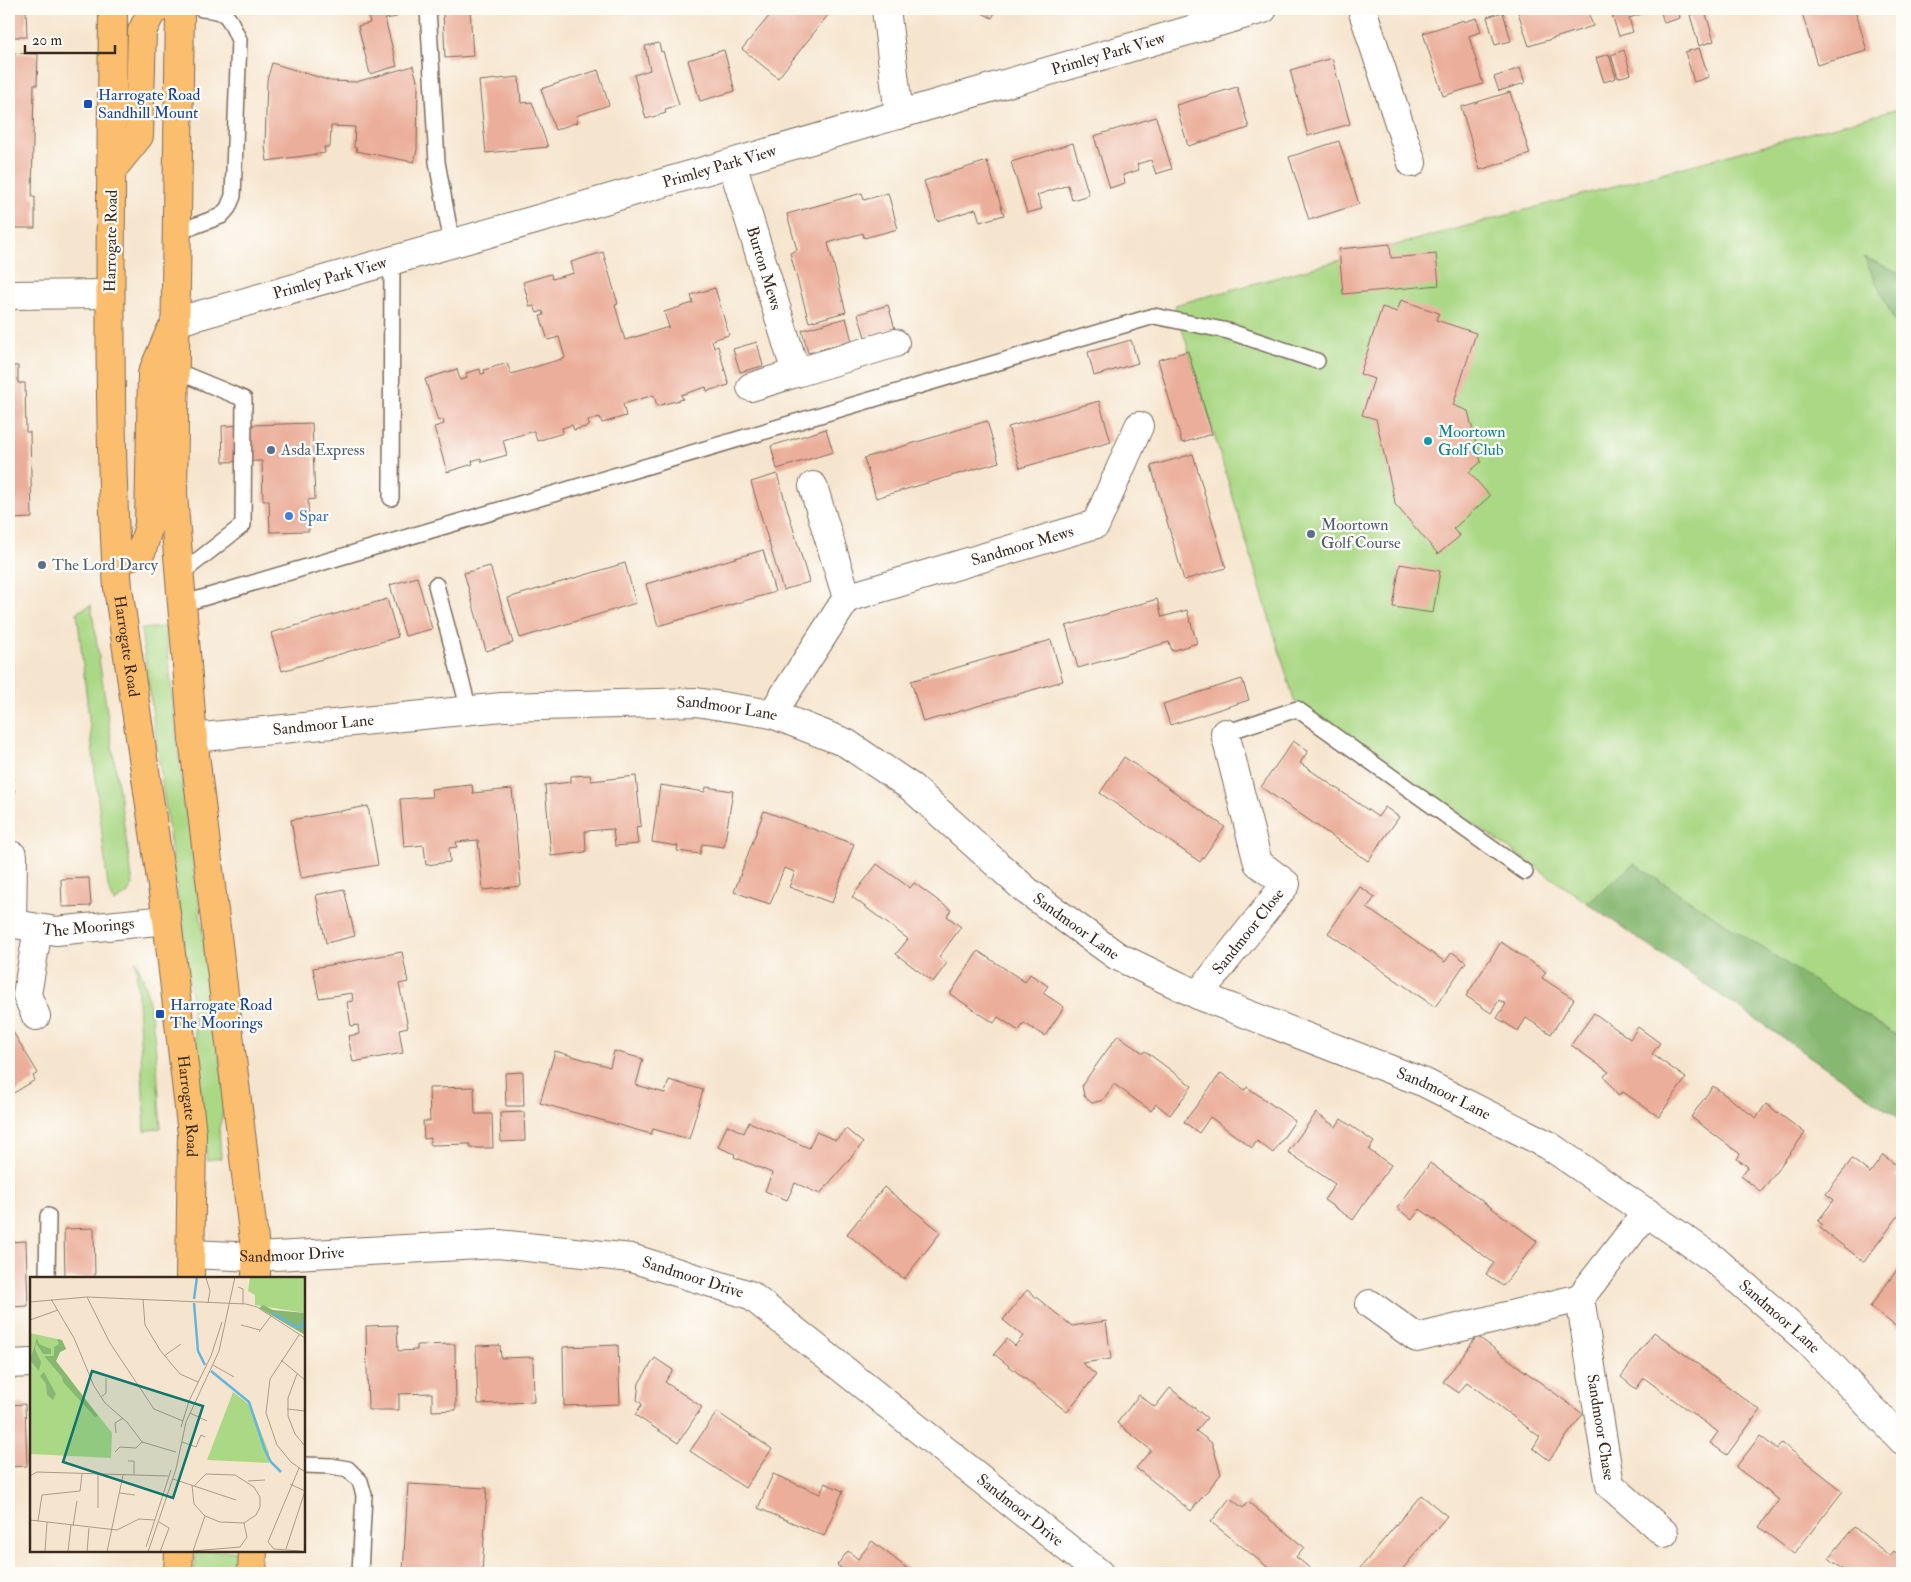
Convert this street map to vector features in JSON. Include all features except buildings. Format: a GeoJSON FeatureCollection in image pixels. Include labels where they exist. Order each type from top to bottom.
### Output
{"type":"FeatureCollection","features":[{"type":"Feature","properties":{"kind":"highway","name":"Harrogate Road"},"geometry":{"type":"LineString","coordinates":[[113,9],[110,294],[112,470],[116,562],[118,588],[167,920],[192,1134],[191,1266]]}},
{"type":"Feature","properties":{"kind":"highway"},"geometry":{"type":"LineString","coordinates":[[111,171],[139,136],[142,31],[153,9],[157,9]]}},
{"type":"Feature","properties":{"kind":"highway"},"geometry":{"type":"LineString","coordinates":[[180,9],[173,494],[193,738],[256,1268]]}},
{"type":"Feature","properties":{"kind":"highway"},"geometry":{"type":"LineString","coordinates":[[116,562],[142,550],[149,525],[152,374],[175,322]]}},
{"type":"Feature","properties":{"kind":"highway"},"geometry":{"type":"LineString","coordinates":[[178,1573],[179,1552]]}},
{"type":"Feature","properties":{"kind":"highway"},"geometry":{"type":"LineString","coordinates":[[252,1573],[253,1552]]}},
{"type":"Feature","properties":{"kind":"street"},"geometry":{"type":"LineString","coordinates":[[886,9],[899,115]]}},
{"type":"Feature","properties":{"kind":"street","name":"Primley Park View"},"geometry":{"type":"LineString","coordinates":[[175,322],[452,244],[1262,9]]}},
{"type":"Feature","properties":{"kind":"street"},"geometry":{"type":"LineString","coordinates":[[1362,9],[1412,163]]}},
{"type":"Feature","properties":{"kind":"street","name":"Burton Mews"},"geometry":{"type":"LineString","coordinates":[[732,163],[796,374]]}},
{"type":"Feature","properties":{"kind":"street"},"geometry":{"type":"LineString","coordinates":[[9,294],[110,294]]}},
{"type":"Feature","properties":{"kind":"street"},"geometry":{"type":"LineString","coordinates":[[751,387],[896,343]]}},
{"type":"Feature","properties":{"kind":"street","name":"Sandmoor Mews"},"geometry":{"type":"LineString","coordinates":[[846,598],[1096,524],[1139,426]]}},
{"type":"Feature","properties":{"kind":"street"},"geometry":{"type":"LineString","coordinates":[[772,714],[846,598],[813,486]]}},
{"type":"Feature","properties":{"kind":"street","name":"Sandmoor Lane"},"geometry":{"type":"LineString","coordinates":[[193,738],[502,707],[696,702],[772,714],[846,743],[911,786],[1028,891],[1117,956],[1198,995],[1425,1083],[1548,1145],[1714,1258],[1893,1415],[1902,1440]]}},
{"type":"Feature","properties":{"kind":"street","name":"Sandmoor Close"},"geometry":{"type":"LineString","coordinates":[[1198,995],[1286,884],[1258,863],[1226,733]]}},
{"type":"Feature","properties":{"kind":"street"},"geometry":{"type":"LineString","coordinates":[[13,856],[27,995],[36,1016]]}},
{"type":"Feature","properties":{"kind":"street","name":"The Moorings"},"geometry":{"type":"LineString","coordinates":[[20,925],[56,931],[167,920]]}},
{"type":"Feature","properties":{"kind":"street"},"geometry":{"type":"LineString","coordinates":[[1370,1304],[1417,1338],[1580,1298],[1647,1212]]}},
{"type":"Feature","properties":{"kind":"street","name":"Sandmoor Drive"},"geometry":{"type":"LineString","coordinates":[[191,1266],[256,1268],[498,1244],[631,1258],[750,1295],[1099,1573]]}},
{"type":"Feature","properties":{"kind":"street","name":"Sandmoor Chase"},"geometry":{"type":"LineString","coordinates":[[1580,1298],[1610,1485],[1664,1533]]}},
{"type":"Feature","properties":{"kind":"street"},"geometry":{"type":"LineString","coordinates":[[9,1364],[30,1363]]}},
{"type":"Feature","properties":{"kind":"lane"},"geometry":{"type":"LineString","coordinates":[[178,232],[221,216],[228,208],[233,196],[239,40],[229,18],[218,10],[202,9]]}},
{"type":"Feature","properties":{"kind":"lane"},"geometry":{"type":"LineString","coordinates":[[428,9],[437,162],[452,244]]}},
{"type":"Feature","properties":{"kind":"lane"},"geometry":{"type":"LineString","coordinates":[[391,498],[392,261]]}},
{"type":"Feature","properties":{"kind":"lane"},"geometry":{"type":"LineString","coordinates":[[182,604],[1154,316],[1228,331],[1318,360]]}},
{"type":"Feature","properties":{"kind":"lane"},"geometry":{"type":"LineString","coordinates":[[174,370],[244,399],[243,524],[180,575]]}},
{"type":"Feature","properties":{"kind":"lane"},"geometry":{"type":"LineString","coordinates":[[436,584],[470,710]]}},
{"type":"Feature","properties":{"kind":"lane"},"geometry":{"type":"LineString","coordinates":[[1226,733],[1297,709],[1525,872]]}},
{"type":"Feature","properties":{"kind":"lane"},"geometry":{"type":"LineString","coordinates":[[47,1277],[48,1216]]}},
{"type":"Feature","properties":{"kind":"lane"},"geometry":{"type":"LineString","coordinates":[[305,1466],[330,1466],[348,1469],[360,1481],[364,1495],[360,1573]]}},
{"type":"Feature","properties":{"kind":"green space","name":"Moortown Golf Club"},"geometry":{"type":"Polygon","coordinates":[[[1902,108],[1902,1120],[1294,700],[1175,305],[1902,108]]]}},
{"type":"Feature","properties":{"kind":"green space"},"geometry":{"type":"Polygon","coordinates":[[[1864,257],[1902,274],[1902,326],[1895,322],[1864,257]]]}},
{"type":"Feature","properties":{"kind":"green space"},"geometry":{"type":"Polygon","coordinates":[[[91,605],[133,885],[127,894],[114,902],[108,887],[77,612],[91,605]]]}},
{"type":"Feature","properties":{"kind":"green space"},"geometry":{"type":"Polygon","coordinates":[[[165,627],[177,743],[226,1102],[219,1128],[221,1158],[207,1160],[191,993],[141,629],[165,627]]]}},
{"type":"Feature","properties":{"kind":"green space"},"geometry":{"type":"Polygon","coordinates":[[[1634,864],[1902,1039],[1902,1120],[1587,903],[1634,864]]]}},
{"type":"Feature","properties":{"kind":"green space"},"geometry":{"type":"Polygon","coordinates":[[[136,961],[143,979],[152,1020],[161,1128],[145,1131],[136,961]]]}},
{"type":"Feature","properties":{"kind":"green space"},"geometry":{"type":"Polygon","coordinates":[[[196,1552],[236,1552],[235,1573],[194,1573],[196,1552]]]}},
{"type":"Feature","properties":{"kind":"place","name":"Harrogate Road Sandhill Mount"},"geometry":{"type":"Point","coordinates":[88,104]}},
{"type":"Feature","properties":{"kind":"place","name":"Moortown Golf Club"},"geometry":{"type":"Point","coordinates":[1428,441]}},
{"type":"Feature","properties":{"kind":"place","name":"Asda Express"},"geometry":{"type":"Point","coordinates":[271,450]}},
{"type":"Feature","properties":{"kind":"place","name":"Spar"},"geometry":{"type":"Point","coordinates":[289,516]}},
{"type":"Feature","properties":{"kind":"place","name":"Moortown Golf Course"},"geometry":{"type":"Point","coordinates":[1311,534]}},
{"type":"Feature","properties":{"kind":"place","name":"The Lord Darcy"},"geometry":{"type":"Point","coordinates":[42,565]}},
{"type":"Feature","properties":{"kind":"place","name":"Harrogate Road The Moorings"},"geometry":{"type":"Point","coordinates":[160,1014]}}]}
